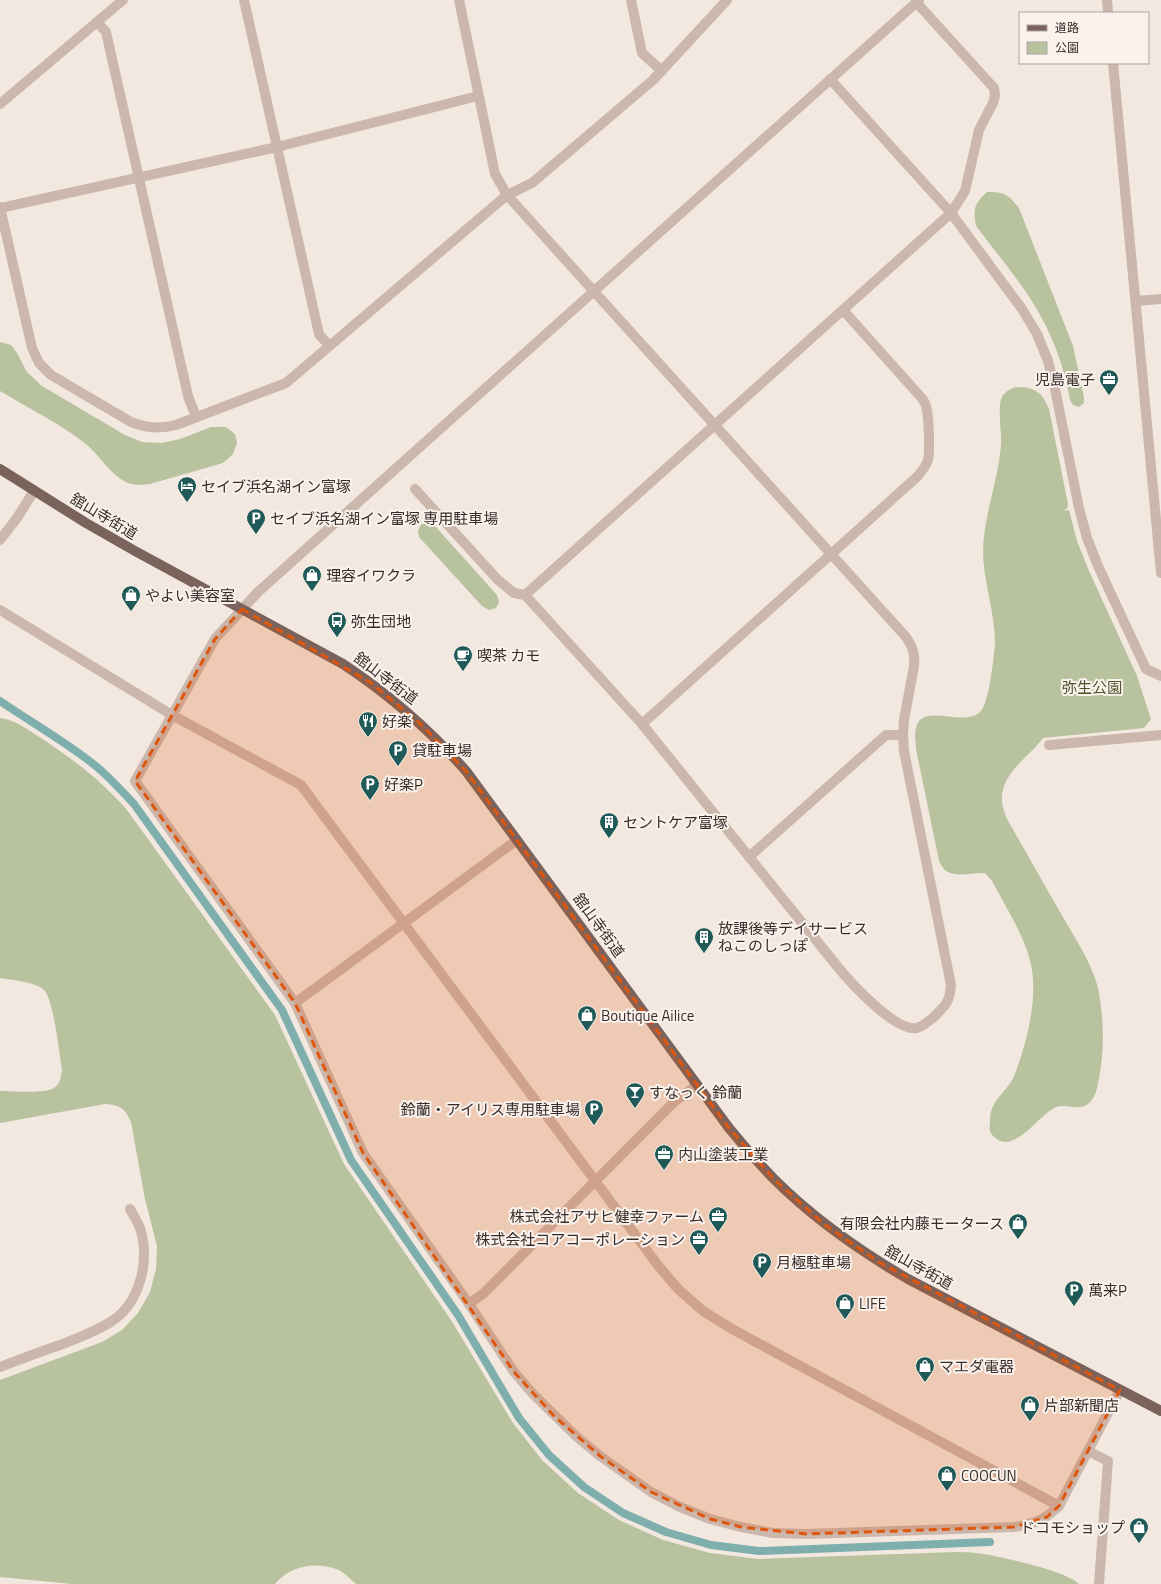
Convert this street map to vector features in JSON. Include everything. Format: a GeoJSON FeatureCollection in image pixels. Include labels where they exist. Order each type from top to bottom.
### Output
{"type":"FeatureCollection","features":[{"type":"Feature","properties":{"kind":"main road","name":"舘山寺街道"},"geometry":{"type":"LineString","coordinates":[[0,469],[135,551],[343,664],[396,702],[421,724],[458,762],[729,1128],[774,1179],[824,1224],[851,1244],[908,1279],[1161,1411]]}},
{"type":"Feature","properties":{"kind":"street"},"geometry":{"type":"LineString","coordinates":[[0,104],[123,0]]}},
{"type":"Feature","properties":{"kind":"street"},"geometry":{"type":"LineString","coordinates":[[244,0],[319,334],[329,346]]}},
{"type":"Feature","properties":{"kind":"street"},"geometry":{"type":"LineString","coordinates":[[415,489],[498,580],[514,593],[525,595],[642,724],[837,966],[861,993],[899,1024],[908,1028],[918,1028],[927,1023],[946,1005],[950,996],[951,985],[904,751],[903,735],[914,666],[912,645],[507,195],[494,174],[459,0]]}},
{"type":"Feature","properties":{"kind":"street"},"geometry":{"type":"LineString","coordinates":[[631,0],[642,53],[662,71]]}},
{"type":"Feature","properties":{"kind":"street"},"geometry":{"type":"LineString","coordinates":[[478,96],[276,147],[0,208],[32,348],[39,363],[51,375],[131,422],[146,428],[161,428],[176,425],[286,383],[507,195],[532,183],[653,80],[727,0]]}},
{"type":"Feature","properties":{"kind":"street"},"geometry":{"type":"LineString","coordinates":[[1107,0],[1108,12]]}},
{"type":"Feature","properties":{"kind":"street"},"geometry":{"type":"LineString","coordinates":[[525,595],[951,213],[965,191],[979,130],[995,96],[994,88],[918,1],[263,587],[215,639],[135,781],[295,1003],[364,1153],[469,1304],[514,1372],[533,1394],[576,1436],[600,1456],[651,1492],[680,1507],[710,1519],[741,1528],[761,1531],[806,1534],[1014,1527],[1031,1524],[1047,1517],[1059,1506],[1120,1390]]}},
{"type":"Feature","properties":{"kind":"street"},"geometry":{"type":"LineString","coordinates":[[97,22],[106,32],[188,396],[196,417]]}},
{"type":"Feature","properties":{"kind":"street"},"geometry":{"type":"LineString","coordinates":[[1113,64],[1161,573]]}},
{"type":"Feature","properties":{"kind":"street"},"geometry":{"type":"LineString","coordinates":[[830,79],[951,213],[1022,309],[1037,334],[1048,361],[1056,389],[1079,508],[1087,538],[1098,566],[1146,669],[1161,676]]}},
{"type":"Feature","properties":{"kind":"street"},"geometry":{"type":"LineString","coordinates":[[1136,301],[1161,299]]}},
{"type":"Feature","properties":{"kind":"street"},"geometry":{"type":"LineString","coordinates":[[642,724],[924,469],[928,460],[929,451],[928,417],[926,405],[920,395],[843,310]]}},
{"type":"Feature","properties":{"kind":"street"},"geometry":{"type":"LineString","coordinates":[[0,540],[17,518],[34,491]]}},
{"type":"Feature","properties":{"kind":"street"},"geometry":{"type":"LineString","coordinates":[[0,610],[172,715],[301,785],[657,1264],[678,1289],[703,1311],[732,1329],[1059,1506]]}},
{"type":"Feature","properties":{"kind":"street"},"geometry":{"type":"LineString","coordinates":[[749,857],[886,735],[903,735]]}},
{"type":"Feature","properties":{"kind":"street"},"geometry":{"type":"LineString","coordinates":[[1049,746],[1161,735]]}},
{"type":"Feature","properties":{"kind":"street"},"geometry":{"type":"LineString","coordinates":[[295,1003],[517,840]]}},
{"type":"Feature","properties":{"kind":"street"},"geometry":{"type":"LineString","coordinates":[[469,1304],[484,1293],[674,1102],[697,1085]]}},
{"type":"Feature","properties":{"kind":"street"},"geometry":{"type":"LineString","coordinates":[[0,1367],[96,1331],[114,1320],[128,1305],[138,1288],[144,1268],[144,1247],[140,1227],[130,1209]]}},
{"type":"Feature","properties":{"kind":"street"},"geometry":{"type":"LineString","coordinates":[[1088,1451],[1108,1461],[1099,1584]]}},
{"type":"Feature","properties":{"kind":"highlighted area"},"geometry":{"type":"Polygon","coordinates":[[[242,609],[370,682],[421,724],[466,771],[729,1128],[774,1179],[824,1224],[879,1262],[1120,1390],[1059,1506],[1047,1517],[1014,1527],[806,1534],[741,1527],[710,1519],[651,1492],[600,1456],[554,1416],[514,1372],[363,1153],[295,1003],[135,781],[215,639],[242,609]]]}},
{"type":"Feature","properties":{"kind":"green space"},"geometry":{"type":"Polygon","coordinates":[[[987,192],[1002,193],[1009,197],[1019,208],[1073,346],[1084,397],[1084,403],[1079,407],[1073,405],[1070,400],[1061,362],[1040,314],[1020,283],[976,226],[976,207],[979,200],[987,192]]]}},
{"type":"Feature","properties":{"kind":"green space"},"geometry":{"type":"Polygon","coordinates":[[[0,342],[11,345],[27,372],[42,386],[125,435],[142,442],[162,443],[180,439],[211,427],[226,427],[235,434],[237,443],[233,454],[223,463],[150,484],[135,485],[126,482],[115,475],[86,444],[55,423],[0,391],[0,342]]]}},
{"type":"Feature","properties":{"kind":"green space","name":"弥生公園"},"geometry":{"type":"Polygon","coordinates":[[[1016,387],[1033,389],[1044,398],[1049,409],[1068,504],[1064,511],[1069,510],[1077,541],[1089,571],[1137,676],[1151,719],[1144,728],[1043,738],[1016,766],[1006,782],[1002,801],[1007,819],[1079,944],[1092,970],[1100,999],[1103,1036],[1102,1060],[1098,1086],[1092,1100],[1088,1104],[1080,1107],[1058,1106],[1048,1112],[1021,1136],[1007,1142],[1000,1141],[991,1133],[991,1113],[995,1102],[1011,1082],[1023,1051],[1032,1010],[1032,970],[1021,935],[992,881],[985,873],[953,874],[944,869],[939,862],[916,749],[915,736],[916,728],[920,720],[926,716],[974,716],[981,711],[984,706],[991,679],[995,643],[984,562],[984,537],[1001,445],[1001,401],[1002,397],[1008,390],[1016,387]]]}},
{"type":"Feature","properties":{"kind":"green space"},"geometry":{"type":"Polygon","coordinates":[[[427,523],[435,526],[497,595],[499,602],[496,608],[489,610],[482,606],[419,537],[418,531],[421,524],[427,523]]]}},
{"type":"Feature","properties":{"kind":"green space"},"geometry":{"type":"Polygon","coordinates":[[[0,718],[22,726],[65,754],[107,789],[127,810],[275,1015],[344,1164],[451,1320],[513,1423],[542,1460],[578,1493],[619,1520],[663,1540],[710,1553],[758,1559],[971,1552],[999,1557],[1047,1569],[1072,1579],[1079,1584],[356,1584],[339,1570],[331,1567],[313,1565],[304,1566],[288,1573],[275,1584],[72,1584],[0,1577],[0,1380],[102,1342],[122,1330],[138,1313],[150,1292],[156,1269],[157,1246],[145,1199],[131,1122],[124,1110],[115,1105],[105,1104],[0,1123],[0,1091],[37,1092],[50,1090],[58,1084],[62,1069],[51,1004],[44,990],[30,983],[0,978],[0,718]]]}},
{"type":"Feature","properties":{"kind":"waterway"},"geometry":{"type":"LineString","coordinates":[[0,701],[86,758],[107,776],[134,804],[282,1010],[351,1160],[458,1315],[519,1418],[549,1455],[584,1487],[623,1513],[666,1532],[711,1545],[759,1551],[990,1542]]}},
{"type":"Feature","properties":{"kind":"place","name":"児島電子"},"geometry":{"type":"Point","coordinates":[1109,396]}},
{"type":"Feature","properties":{"kind":"place","name":"セイブ浜名湖イン富塚"},"geometry":{"type":"Point","coordinates":[187,503]}},
{"type":"Feature","properties":{"kind":"place","name":"セイブ浜名湖イン富塚 専用駐車場"},"geometry":{"type":"Point","coordinates":[256,535]}},
{"type":"Feature","properties":{"kind":"place","name":"理容イワクラ"},"geometry":{"type":"Point","coordinates":[312,592]}},
{"type":"Feature","properties":{"kind":"place","name":"やよい美容室"},"geometry":{"type":"Point","coordinates":[131,612]}},
{"type":"Feature","properties":{"kind":"place","name":"弥生団地"},"geometry":{"type":"Point","coordinates":[337,638]}},
{"type":"Feature","properties":{"kind":"place","name":"喫茶 カモ"},"geometry":{"type":"Point","coordinates":[463,672]}},
{"type":"Feature","properties":{"kind":"place","name":"好楽"},"geometry":{"type":"Point","coordinates":[368,738]}},
{"type":"Feature","properties":{"kind":"place","name":"貸駐車場"},"geometry":{"type":"Point","coordinates":[398,767]}},
{"type":"Feature","properties":{"kind":"place","name":"好楽P"},"geometry":{"type":"Point","coordinates":[370,801]}},
{"type":"Feature","properties":{"kind":"place","name":"セントケア富塚"},"geometry":{"type":"Point","coordinates":[609,839]}},
{"type":"Feature","properties":{"kind":"place","name":"放課後等デイサービス ねこのしっぽ"},"geometry":{"type":"Point","coordinates":[704,954]}},
{"type":"Feature","properties":{"kind":"place","name":"Boutique Ailice"},"geometry":{"type":"Point","coordinates":[587,1032]}},
{"type":"Feature","properties":{"kind":"place","name":"すなっく 鈴蘭"},"geometry":{"type":"Point","coordinates":[635,1109]}},
{"type":"Feature","properties":{"kind":"place","name":"鈴蘭・アイリス専用駐車場"},"geometry":{"type":"Point","coordinates":[594,1126]}},
{"type":"Feature","properties":{"kind":"place","name":"内山塗装工業"},"geometry":{"type":"Point","coordinates":[664,1171]}},
{"type":"Feature","properties":{"kind":"place","name":"株式会社アサヒ健幸ファーム"},"geometry":{"type":"Point","coordinates":[718,1233]}},
{"type":"Feature","properties":{"kind":"place","name":"有限会社内藤モータース"},"geometry":{"type":"Point","coordinates":[1018,1240]}},
{"type":"Feature","properties":{"kind":"place","name":"株式会社コアコーポレーション"},"geometry":{"type":"Point","coordinates":[699,1256]}},
{"type":"Feature","properties":{"kind":"place","name":"月極駐車場"},"geometry":{"type":"Point","coordinates":[762,1279]}},
{"type":"Feature","properties":{"kind":"place","name":"萬来P"},"geometry":{"type":"Point","coordinates":[1074,1307]}},
{"type":"Feature","properties":{"kind":"place","name":"LIFE"},"geometry":{"type":"Point","coordinates":[845,1320]}},
{"type":"Feature","properties":{"kind":"place","name":"マエダ電器"},"geometry":{"type":"Point","coordinates":[925,1383]}},
{"type":"Feature","properties":{"kind":"place","name":"片部新聞店"},"geometry":{"type":"Point","coordinates":[1030,1422]}},
{"type":"Feature","properties":{"kind":"place","name":"COOCUN"},"geometry":{"type":"Point","coordinates":[947,1492]}},
{"type":"Feature","properties":{"kind":"place","name":"ドコモショップ"},"geometry":{"type":"Point","coordinates":[1139,1544]}}]}
